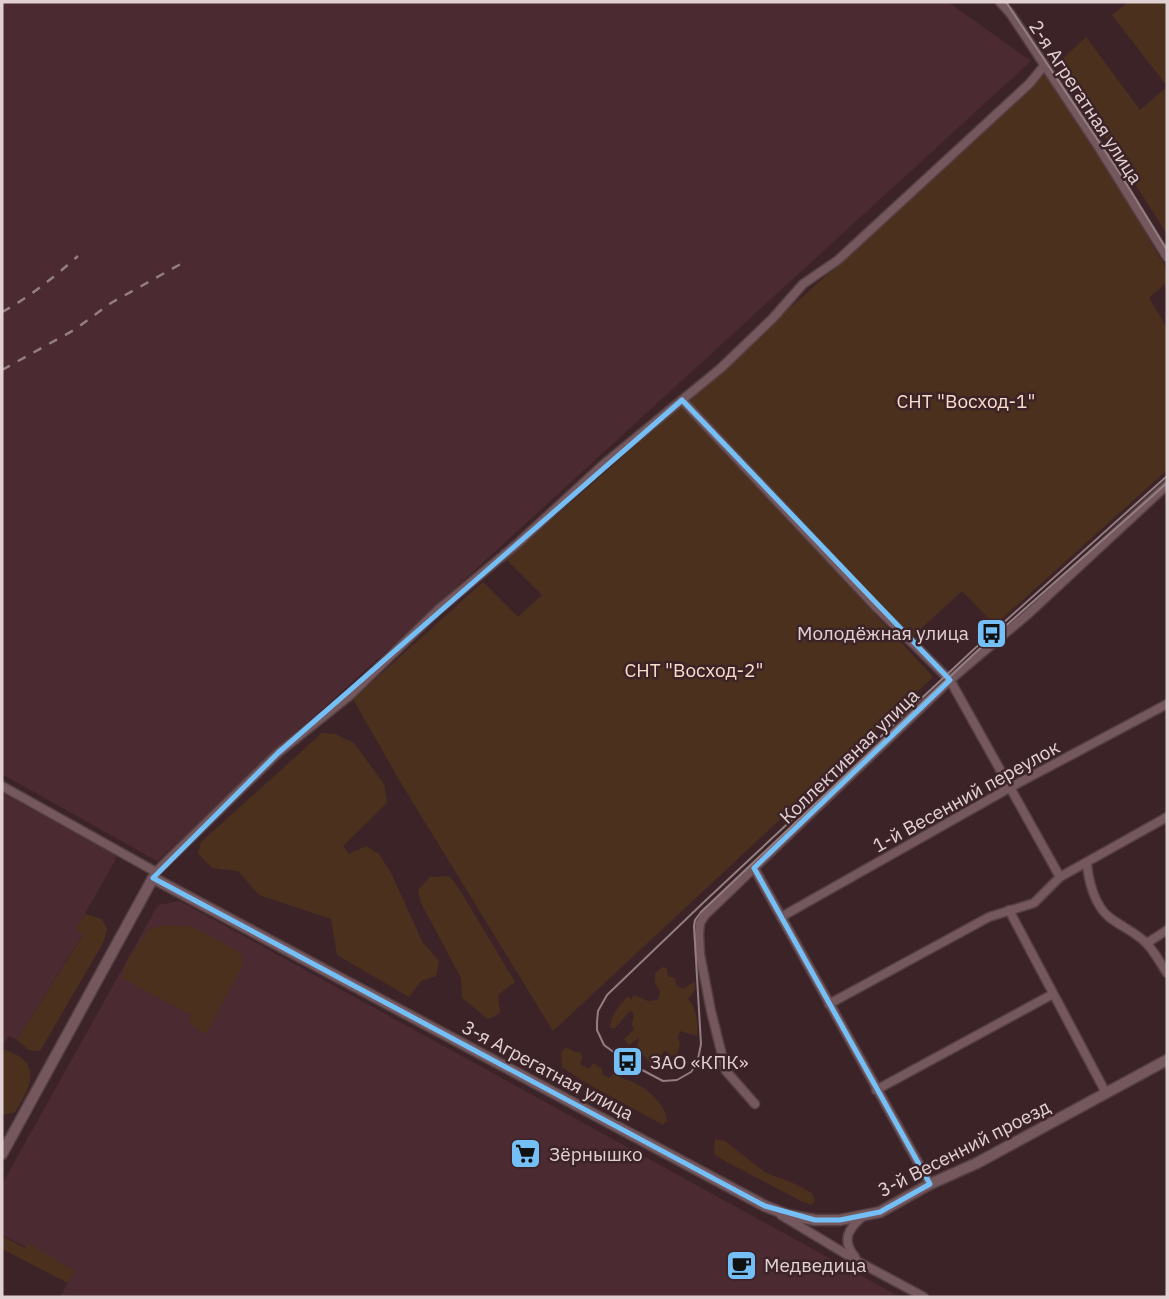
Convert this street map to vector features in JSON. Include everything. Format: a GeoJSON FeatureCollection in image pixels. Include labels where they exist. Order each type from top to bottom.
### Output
{"type":"FeatureCollection","features":[{"type":"Feature","properties":{"kind":"street","name":"2-я Агрегатная улица"},"geometry":{"type":"LineString","coordinates":[[1000,2],[1096,143],[1167,257]]}},
{"type":"Feature","properties":{"kind":"street"},"geometry":{"type":"LineString","coordinates":[[2,1154],[154,875],[278,752],[348,697],[439,609],[517,544],[605,463],[721,368],[803,285],[838,260],[1029,84],[1044,66]]}},
{"type":"Feature","properties":{"kind":"street"},"geometry":{"type":"LineString","coordinates":[[682,400],[876,607],[950,680],[1060,877]]}},
{"type":"Feature","properties":{"kind":"street","name":"Коллективная улица"},"geometry":{"type":"LineString","coordinates":[[755,1104],[726,1071],[711,1012],[701,954],[700,923],[705,915],[950,680],[1027,615],[1167,485]]}},
{"type":"Feature","properties":{"kind":"street","name":"1-й Весенний переулок"},"geometry":{"type":"LineString","coordinates":[[781,918],[1011,788],[1167,704]]}},
{"type":"Feature","properties":{"kind":"street"},"geometry":{"type":"LineString","coordinates":[[2,786],[154,875]]}},
{"type":"Feature","properties":{"kind":"street"},"geometry":{"type":"LineString","coordinates":[[829,1004],[989,917],[1034,903],[1060,877],[1167,817]]}},
{"type":"Feature","properties":{"kind":"street"},"geometry":{"type":"LineString","coordinates":[[1087,863],[1093,893],[1107,916],[1147,943],[1167,973]]}},
{"type":"Feature","properties":{"kind":"street"},"geometry":{"type":"LineString","coordinates":[[754,868],[930,1184]]}},
{"type":"Feature","properties":{"kind":"street","name":"3-я Агрегатная улица"},"geometry":{"type":"LineString","coordinates":[[154,875],[765,1206],[924,1297]]}},
{"type":"Feature","properties":{"kind":"street"},"geometry":{"type":"LineString","coordinates":[[1009,910],[1107,1093]]}},
{"type":"Feature","properties":{"kind":"street"},"geometry":{"type":"LineString","coordinates":[[1147,943],[1167,930]]}},
{"type":"Feature","properties":{"kind":"street"},"geometry":{"type":"LineString","coordinates":[[876,1090],[1053,994]]}},
{"type":"Feature","properties":{"kind":"street","name":"3-й Весенний проезд"},"geometry":{"type":"LineString","coordinates":[[765,1206],[815,1220],[840,1220],[880,1212],[1167,1060]]}},
{"type":"Feature","properties":{"kind":"street"},"geometry":{"type":"LineString","coordinates":[[859,1262],[848,1246],[847,1238],[850,1230],[863,1216]]}},
{"type":"Feature","properties":{"kind":"highlighted area"},"geometry":{"type":"Polygon","coordinates":[[[682,400],[950,680],[754,868],[930,1184],[880,1212],[840,1220],[815,1220],[765,1206],[153,878],[278,753],[682,400]]]}},
{"type":"Feature","properties":{"kind":"shaded area"},"geometry":{"type":"Polygon","coordinates":[[[2,2],[948,2],[1031,61],[157,861],[2,774],[2,2]]]}},
{"type":"Feature","properties":{"kind":"shaded area"},"geometry":{"type":"Polygon","coordinates":[[[2,793],[115,855],[116,859],[76,929],[83,934],[17,1040],[9,1036],[2,1046],[2,793]]]}},
{"type":"Feature","properties":{"kind":"shaded area"},"geometry":{"type":"Polygon","coordinates":[[[180,901],[900,1297],[60,1297],[74,1271],[2,1235],[2,1184],[158,905],[180,901]]]}},
{"type":"Feature","properties":{"kind":"green space"},"geometry":{"type":"Polygon","coordinates":[[[1128,2],[1167,2],[1167,86],[1112,15],[1128,2]]]}},
{"type":"Feature","properties":{"kind":"green space"},"geometry":{"type":"Polygon","coordinates":[[[1086,37],[1140,110],[1167,87],[1167,234],[1058,63],[1086,37]]]}},
{"type":"Feature","properties":{"kind":"green space","name":"СНТ \"Восход-1\""},"geometry":{"type":"Polygon","coordinates":[[[1045,74],[1097,150],[1167,270],[1167,282],[1149,298],[1167,328],[1167,470],[995,625],[962,591],[911,638],[687,399],[844,260],[1045,74]]]}},
{"type":"Feature","properties":{"kind":"green space","name":"СНТ \"Восход-2\""},"geometry":{"type":"Polygon","coordinates":[[[681,404],[933,677],[553,1031],[401,783],[353,699],[483,582],[518,617],[542,595],[507,560],[681,404]]]}},
{"type":"Feature","properties":{"kind":"green space"},"geometry":{"type":"Polygon","coordinates":[[[322,733],[335,734],[354,743],[384,784],[387,803],[343,846],[349,854],[366,846],[379,854],[391,873],[423,943],[439,961],[436,976],[421,981],[409,997],[337,955],[331,919],[259,895],[238,871],[212,868],[198,853],[201,842],[322,733]]]}},
{"type":"Feature","properties":{"kind":"green space"},"geometry":{"type":"Polygon","coordinates":[[[449,876],[515,982],[498,995],[500,1013],[488,1019],[462,998],[461,978],[421,903],[418,890],[430,877],[449,876]]]}},
{"type":"Feature","properties":{"kind":"green space"},"geometry":{"type":"Polygon","coordinates":[[[85,914],[102,919],[107,929],[103,943],[40,1051],[29,1050],[17,1040],[83,935],[76,929],[85,914]]]}},
{"type":"Feature","properties":{"kind":"green space"},"geometry":{"type":"Polygon","coordinates":[[[168,925],[194,927],[242,954],[243,964],[206,1034],[189,1024],[191,1015],[122,978],[127,961],[149,929],[168,925]]]}},
{"type":"Feature","properties":{"kind":"green space"},"geometry":{"type":"Polygon","coordinates":[[[663,967],[667,968],[668,976],[675,978],[676,985],[683,989],[694,982],[695,984],[695,989],[688,999],[696,1016],[697,1036],[680,1031],[677,1054],[670,1056],[666,1050],[658,1064],[653,1066],[636,1052],[639,1037],[629,1045],[624,1039],[634,1030],[634,1013],[630,1011],[615,1028],[610,1028],[610,1024],[628,996],[631,1000],[634,995],[648,1001],[658,1000],[660,992],[655,982],[655,973],[663,967]]]}},
{"type":"Feature","properties":{"kind":"green space"},"geometry":{"type":"Polygon","coordinates":[[[566,1047],[581,1053],[580,1064],[589,1069],[593,1063],[602,1069],[602,1075],[609,1078],[614,1074],[646,1090],[664,1109],[667,1121],[663,1125],[562,1067],[561,1053],[566,1047]]]}},
{"type":"Feature","properties":{"kind":"green space"},"geometry":{"type":"Polygon","coordinates":[[[4,1049],[24,1060],[28,1066],[30,1080],[15,1112],[2,1115],[2,1052],[4,1049]]]}},
{"type":"Feature","properties":{"kind":"green space"},"geometry":{"type":"Polygon","coordinates":[[[715,1139],[725,1141],[766,1173],[812,1193],[815,1201],[812,1205],[801,1201],[725,1161],[714,1154],[715,1139]]]}},
{"type":"Feature","properties":{"kind":"green space"},"geometry":{"type":"Polygon","coordinates":[[[2,1236],[25,1248],[30,1244],[74,1271],[68,1283],[2,1249],[2,1236]]]}},
{"type":"Feature","properties":{"kind":"tram line"},"geometry":{"type":"LineString","coordinates":[[1006,2],[1121,175],[1167,250]]}},
{"type":"Feature","properties":{"kind":"tram line"},"geometry":{"type":"LineString","coordinates":[[1167,476],[972,651],[607,995],[598,1011],[597,1022],[597,1030],[604,1045],[627,1062],[663,1081],[677,1080],[691,1072],[697,1064],[701,1044],[694,926],[701,912],[975,653],[1167,483]]}},
{"type":"Feature","properties":{"kind":"railway"},"geometry":{"type":"LineString","coordinates":[[2,312],[42,286],[78,256]]}},
{"type":"Feature","properties":{"kind":"railway"},"geometry":{"type":"LineString","coordinates":[[2,370],[74,330],[111,303],[186,261]]}},
{"type":"Feature","properties":{"kind":"place","name":"Молодёжная улица"},"geometry":{"type":"Point","coordinates":[992,633]}},
{"type":"Feature","properties":{"kind":"place","name":"ЗАО «КПК»"},"geometry":{"type":"Point","coordinates":[627,1062]}},
{"type":"Feature","properties":{"kind":"place","name":"Зёрнышко"},"geometry":{"type":"Point","coordinates":[526,1154]}},
{"type":"Feature","properties":{"kind":"place","name":"Медведица"},"geometry":{"type":"Point","coordinates":[741,1265]}}]}
